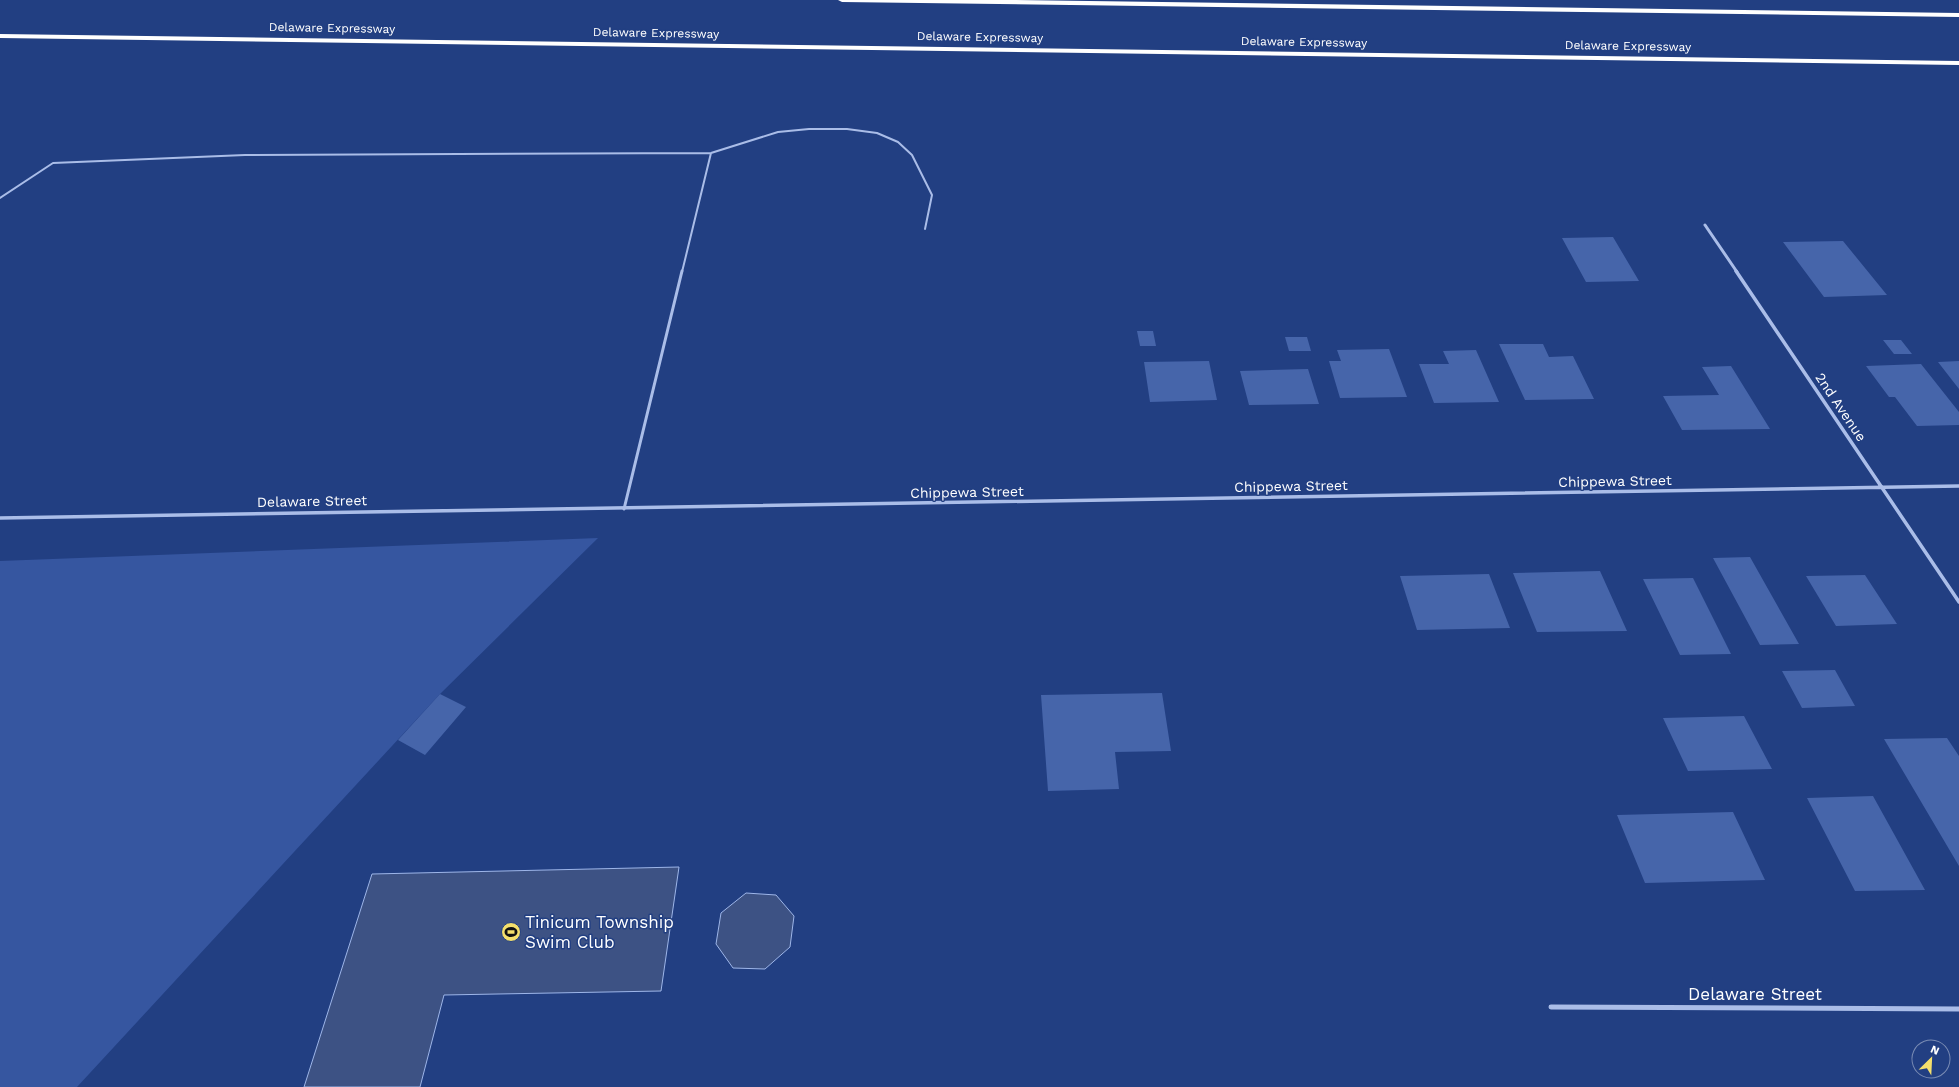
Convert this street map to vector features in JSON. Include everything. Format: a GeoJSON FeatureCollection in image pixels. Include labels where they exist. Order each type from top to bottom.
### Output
{"type":"FeatureCollection","features":[{"type":"Feature","properties":{"kind":"highway"},"geometry":{"type":"LineString","coordinates":[[842,0],[1959,15]]}},
{"type":"Feature","properties":{"kind":"highway","name":"Delaware Expressway"},"geometry":{"type":"LineString","coordinates":[[0,36],[1959,63]]}},
{"type":"Feature","properties":{"kind":"street","name":"2nd Avenue"},"geometry":{"type":"LineString","coordinates":[[1705,225],[1959,602]]}},
{"type":"Feature","properties":{"kind":"street","name":"Chippewa Street"},"geometry":{"type":"LineString","coordinates":[[624,509],[1959,486]]}},
{"type":"Feature","properties":{"kind":"street","name":"Delaware Street"},"geometry":{"type":"LineString","coordinates":[[0,518],[624,509]]}},
{"type":"Feature","properties":{"kind":"street","name":"Delaware Street"},"geometry":{"type":"LineString","coordinates":[[1551,1007],[1959,1009]]}},
{"type":"Feature","properties":{"kind":"lane"},"geometry":{"type":"LineString","coordinates":[[0,198],[53,163],[245,155],[711,153],[750,138],[778,132],[809,129],[839,129],[877,133],[898,142],[912,155],[932,195],[925,229]]}},
{"type":"Feature","properties":{"kind":"lane"},"geometry":{"type":"LineString","coordinates":[[624,509],[711,153]]}},
{"type":"Feature","properties":{"kind":"shaded area"},"geometry":{"type":"Polygon","coordinates":[[[598,538],[440,694],[77,1087],[0,1087],[0,561],[598,538]]]}},
{"type":"Feature","properties":{"kind":"shaded area","name":"Tinicum Township Swim Club"},"geometry":{"type":"Polygon","coordinates":[[[679,867],[661,991],[444,995],[420,1087],[304,1087],[372,874],[679,867]]]}},
{"type":"Feature","properties":{"kind":"shaded area"},"geometry":{"type":"Polygon","coordinates":[[[746,893],[776,895],[794,916],[790,947],[765,969],[733,968],[716,944],[721,913],[746,893]]]}},
{"type":"Feature","properties":{"kind":"building"},"geometry":{"type":"Polygon","coordinates":[[[1613,237],[1639,281],[1586,282],[1562,238],[1613,237]]]}},
{"type":"Feature","properties":{"kind":"building"},"geometry":{"type":"Polygon","coordinates":[[[1843,241],[1887,295],[1824,297],[1783,242],[1843,241]]]}},
{"type":"Feature","properties":{"kind":"building"},"geometry":{"type":"Polygon","coordinates":[[[1137,331],[1153,331],[1156,346],[1140,346],[1137,331]]]}},
{"type":"Feature","properties":{"kind":"building"},"geometry":{"type":"Polygon","coordinates":[[[1285,337],[1307,337],[1311,351],[1289,351],[1285,337]]]}},
{"type":"Feature","properties":{"kind":"building"},"geometry":{"type":"Polygon","coordinates":[[[1883,340],[1901,340],[1912,354],[1894,354],[1883,340]]]}},
{"type":"Feature","properties":{"kind":"building"},"geometry":{"type":"Polygon","coordinates":[[[1499,344],[1543,344],[1549,357],[1573,356],[1594,399],[1525,400],[1499,344]]]}},
{"type":"Feature","properties":{"kind":"building"},"geometry":{"type":"Polygon","coordinates":[[[1389,349],[1407,397],[1340,398],[1329,361],[1341,361],[1337,350],[1389,349]]]}},
{"type":"Feature","properties":{"kind":"building"},"geometry":{"type":"Polygon","coordinates":[[[1476,350],[1499,402],[1434,403],[1419,364],[1449,364],[1443,351],[1476,350]]]}},
{"type":"Feature","properties":{"kind":"building"},"geometry":{"type":"Polygon","coordinates":[[[1209,361],[1217,400],[1150,402],[1144,362],[1209,361]]]}},
{"type":"Feature","properties":{"kind":"building"},"geometry":{"type":"Polygon","coordinates":[[[1959,361],[1959,389],[1938,362],[1959,361]]]}},
{"type":"Feature","properties":{"kind":"building"},"geometry":{"type":"Polygon","coordinates":[[[1921,364],[1959,412],[1959,425],[1917,426],[1895,397],[1889,397],[1866,366],[1921,364]]]}},
{"type":"Feature","properties":{"kind":"building"},"geometry":{"type":"Polygon","coordinates":[[[1731,366],[1770,429],[1682,430],[1663,396],[1719,395],[1702,367],[1731,366]]]}},
{"type":"Feature","properties":{"kind":"building"},"geometry":{"type":"Polygon","coordinates":[[[1308,369],[1319,404],[1249,405],[1240,371],[1308,369]]]}},
{"type":"Feature","properties":{"kind":"building"},"geometry":{"type":"Polygon","coordinates":[[[1750,557],[1799,644],[1760,645],[1713,558],[1750,557]]]}},
{"type":"Feature","properties":{"kind":"building"},"geometry":{"type":"Polygon","coordinates":[[[1600,571],[1627,631],[1537,632],[1513,573],[1600,571]]]}},
{"type":"Feature","properties":{"kind":"building"},"geometry":{"type":"Polygon","coordinates":[[[1489,574],[1510,628],[1417,630],[1400,576],[1489,574]]]}},
{"type":"Feature","properties":{"kind":"building"},"geometry":{"type":"Polygon","coordinates":[[[1865,575],[1897,624],[1836,626],[1806,576],[1865,575]]]}},
{"type":"Feature","properties":{"kind":"building"},"geometry":{"type":"Polygon","coordinates":[[[1693,578],[1731,654],[1680,655],[1643,579],[1693,578]]]}},
{"type":"Feature","properties":{"kind":"building"},"geometry":{"type":"Polygon","coordinates":[[[1835,670],[1855,706],[1802,708],[1782,671],[1835,670]]]}},
{"type":"Feature","properties":{"kind":"building"},"geometry":{"type":"Polygon","coordinates":[[[1162,693],[1171,751],[1115,752],[1119,789],[1048,791],[1041,695],[1162,693]]]}},
{"type":"Feature","properties":{"kind":"building"},"geometry":{"type":"Polygon","coordinates":[[[440,694],[466,707],[425,755],[398,740],[440,694]]]}},
{"type":"Feature","properties":{"kind":"building"},"geometry":{"type":"Polygon","coordinates":[[[1744,716],[1772,769],[1688,771],[1663,718],[1744,716]]]}},
{"type":"Feature","properties":{"kind":"building"},"geometry":{"type":"Polygon","coordinates":[[[1947,738],[1959,756],[1959,866],[1884,739],[1947,738]]]}},
{"type":"Feature","properties":{"kind":"building"},"geometry":{"type":"Polygon","coordinates":[[[1873,796],[1925,890],[1855,891],[1807,798],[1873,796]]]}},
{"type":"Feature","properties":{"kind":"building"},"geometry":{"type":"Polygon","coordinates":[[[1733,812],[1765,880],[1645,883],[1617,815],[1733,812]]]}},
{"type":"Feature","properties":{"kind":"place","name":"Tinicum Township Swim Club"},"geometry":{"type":"Point","coordinates":[511,932]}}]}
